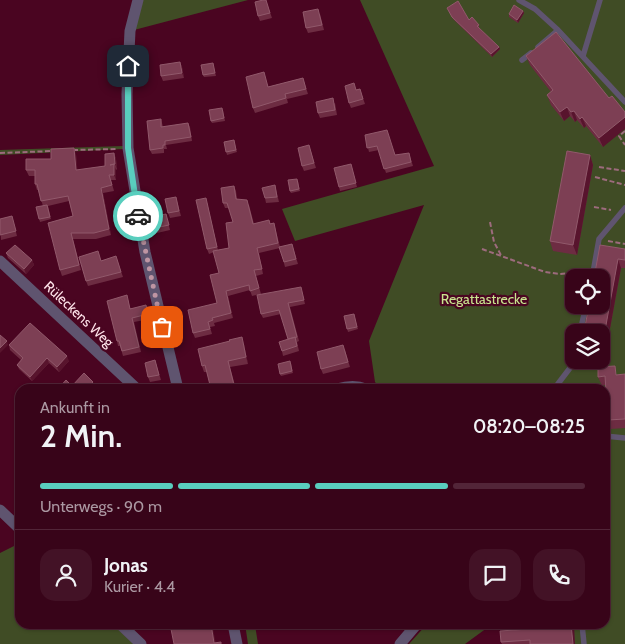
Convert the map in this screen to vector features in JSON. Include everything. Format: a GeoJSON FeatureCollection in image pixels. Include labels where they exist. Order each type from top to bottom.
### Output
{"type":"FeatureCollection","features":[{"type":"Feature","properties":{"kind":"street"},"geometry":{"type":"LineString","coordinates":[[138,0],[130,31],[127,94],[128,148],[145,252],[177,384]]}},
{"type":"Feature","properties":{"kind":"street","name":"Rüleckens Weg"},"geometry":{"type":"LineString","coordinates":[[0,261],[132,384]]}},
{"type":"Feature","properties":{"kind":"street"},"geometry":{"type":"LineString","coordinates":[[0,510],[15,524]]}},
{"type":"Feature","properties":{"kind":"street"},"geometry":{"type":"LineString","coordinates":[[125,629],[141,644]]}},
{"type":"Feature","properties":{"kind":"street"},"geometry":{"type":"LineString","coordinates":[[235,629],[237,644]]}},
{"type":"Feature","properties":{"kind":"street"},"geometry":{"type":"LineString","coordinates":[[400,644],[413,629]]}},
{"type":"Feature","properties":{"kind":"lane"},"geometry":{"type":"LineString","coordinates":[[519,0],[534,9],[558,30],[625,102]]}},
{"type":"Feature","properties":{"kind":"lane"},"geometry":{"type":"LineString","coordinates":[[583,56],[600,0]]}},
{"type":"Feature","properties":{"kind":"lane"},"geometry":{"type":"LineString","coordinates":[[522,60],[558,30]]}},
{"type":"Feature","properties":{"kind":"lane"},"geometry":{"type":"LineString","coordinates":[[593,269],[599,239],[623,210]]}},
{"type":"Feature","properties":{"kind":"lane"},"geometry":{"type":"LineString","coordinates":[[558,384],[569,369]]}},
{"type":"Feature","properties":{"kind":"lane"},"geometry":{"type":"LineString","coordinates":[[610,436],[625,438]]}},
{"type":"Feature","properties":{"kind":"lane"},"geometry":{"type":"LineString","coordinates":[[582,629],[584,644]]}},
{"type":"Feature","properties":{"kind":"path"},"geometry":{"type":"LineString","coordinates":[[625,131],[619,136],[625,145]]}},
{"type":"Feature","properties":{"kind":"path"},"geometry":{"type":"LineString","coordinates":[[69,150],[128,148]]}},
{"type":"Feature","properties":{"kind":"path"},"geometry":{"type":"LineString","coordinates":[[0,153],[59,151]]}},
{"type":"Feature","properties":{"kind":"path"},"geometry":{"type":"LineString","coordinates":[[599,167],[625,171]]}},
{"type":"Feature","properties":{"kind":"path"},"geometry":{"type":"LineString","coordinates":[[595,178],[625,184]]}},
{"type":"Feature","properties":{"kind":"path"},"geometry":{"type":"LineString","coordinates":[[594,207],[623,210]]}},
{"type":"Feature","properties":{"kind":"path"},"geometry":{"type":"LineString","coordinates":[[490,222],[494,242],[502,257]]}},
{"type":"Feature","properties":{"kind":"path"},"geometry":{"type":"LineString","coordinates":[[599,239],[625,244]]}},
{"type":"Feature","properties":{"kind":"path"},"geometry":{"type":"LineString","coordinates":[[482,249],[525,265],[553,273],[565,274]]}},
{"type":"Feature","properties":{"kind":"green space"},"geometry":{"type":"Polygon","coordinates":[[[142,0],[248,0],[134,30],[142,0]]]}},
{"type":"Feature","properties":{"kind":"green space","name":"Regattastrecke"},"geometry":{"type":"Polygon","coordinates":[[[360,0],[625,0],[625,644],[527,644],[526,629],[610,629],[610,384],[377,384],[369,341],[424,205],[295,241],[282,209],[434,166],[360,0]]]}},
{"type":"Feature","properties":{"kind":"green space"},"geometry":{"type":"Polygon","coordinates":[[[123,146],[123,149],[0,155],[0,150],[123,146]]]}},
{"type":"Feature","properties":{"kind":"green space"},"geometry":{"type":"Polygon","coordinates":[[[15,546],[15,629],[118,629],[134,644],[0,644],[0,553],[15,546]]]}},
{"type":"Feature","properties":{"kind":"green space"},"geometry":{"type":"Polygon","coordinates":[[[246,629],[256,629],[258,644],[248,644],[246,629]]]}},
{"type":"Feature","properties":{"kind":"green space"},"geometry":{"type":"Polygon","coordinates":[[[422,629],[486,629],[465,644],[409,644],[422,629]]]}},
{"type":"Feature","properties":{"kind":"building"},"geometry":{"type":"Polygon","coordinates":[[[266,0],[270,13],[258,16],[255,2],[266,0]]]}},
{"type":"Feature","properties":{"kind":"building"},"geometry":{"type":"Polygon","coordinates":[[[458,1],[469,20],[472,17],[479,25],[477,26],[499,47],[491,54],[452,17],[447,8],[458,1]]]}},
{"type":"Feature","properties":{"kind":"building"},"geometry":{"type":"Polygon","coordinates":[[[514,5],[523,11],[517,20],[509,14],[514,5]]]}},
{"type":"Feature","properties":{"kind":"building"},"geometry":{"type":"Polygon","coordinates":[[[318,9],[322,25],[306,28],[303,12],[318,9]]]}},
{"type":"Feature","properties":{"kind":"building"},"geometry":{"type":"Polygon","coordinates":[[[556,32],[609,98],[612,96],[625,112],[625,117],[599,138],[582,117],[580,119],[574,111],[571,112],[567,107],[560,112],[547,95],[553,90],[526,56],[556,32]]]}},
{"type":"Feature","properties":{"kind":"building"},"geometry":{"type":"Polygon","coordinates":[[[180,62],[182,73],[161,76],[160,65],[180,62]]]}},
{"type":"Feature","properties":{"kind":"building"},"geometry":{"type":"Polygon","coordinates":[[[213,63],[215,73],[203,75],[201,65],[213,63]]]}},
{"type":"Feature","properties":{"kind":"building"},"geometry":{"type":"Polygon","coordinates":[[[264,72],[268,87],[303,78],[306,89],[285,94],[286,98],[253,108],[246,77],[264,72]]]}},
{"type":"Feature","properties":{"kind":"building"},"geometry":{"type":"Polygon","coordinates":[[[354,83],[356,90],[360,89],[363,99],[349,103],[345,86],[354,83]]]}},
{"type":"Feature","properties":{"kind":"building"},"geometry":{"type":"Polygon","coordinates":[[[333,98],[335,110],[318,113],[316,102],[333,98]]]}},
{"type":"Feature","properties":{"kind":"building"},"geometry":{"type":"Polygon","coordinates":[[[222,108],[224,118],[211,121],[209,110],[222,108]]]}},
{"type":"Feature","properties":{"kind":"building"},"geometry":{"type":"Polygon","coordinates":[[[161,119],[161,127],[188,123],[191,137],[165,141],[163,148],[150,150],[147,121],[161,119]]]}},
{"type":"Feature","properties":{"kind":"building"},"geometry":{"type":"Polygon","coordinates":[[[387,130],[395,155],[409,153],[411,162],[384,169],[377,146],[367,148],[365,135],[387,130]]]}},
{"type":"Feature","properties":{"kind":"building"},"geometry":{"type":"Polygon","coordinates":[[[234,140],[236,150],[226,152],[224,142],[234,140]]]}},
{"type":"Feature","properties":{"kind":"building"},"geometry":{"type":"Polygon","coordinates":[[[309,145],[314,163],[302,166],[298,148],[309,145]]]}},
{"type":"Feature","properties":{"kind":"building"},"geometry":{"type":"Polygon","coordinates":[[[74,148],[76,170],[105,166],[105,154],[114,153],[114,175],[109,175],[112,185],[101,188],[109,229],[94,233],[71,233],[79,265],[60,270],[48,223],[73,216],[68,196],[41,201],[37,184],[35,184],[35,170],[26,170],[26,159],[51,159],[51,149],[74,148]]]}},
{"type":"Feature","properties":{"kind":"building"},"geometry":{"type":"Polygon","coordinates":[[[567,151],[590,155],[573,245],[550,241],[567,151]]]}},
{"type":"Feature","properties":{"kind":"building"},"geometry":{"type":"Polygon","coordinates":[[[351,164],[356,183],[339,187],[334,168],[351,164]]]}},
{"type":"Feature","properties":{"kind":"building"},"geometry":{"type":"Polygon","coordinates":[[[297,179],[299,189],[290,191],[288,180],[297,179]]]}},
{"type":"Feature","properties":{"kind":"building"},"geometry":{"type":"Polygon","coordinates":[[[275,185],[277,197],[265,198],[262,188],[275,185]]]}},
{"type":"Feature","properties":{"kind":"building"},"geometry":{"type":"Polygon","coordinates":[[[234,186],[236,199],[247,200],[253,224],[269,220],[270,224],[274,223],[278,243],[257,248],[262,269],[254,270],[259,288],[250,291],[249,285],[226,291],[231,313],[212,318],[213,320],[208,322],[210,329],[193,333],[188,310],[217,303],[210,275],[219,273],[213,251],[229,248],[226,223],[233,222],[227,203],[223,203],[221,188],[234,186]]]}},
{"type":"Feature","properties":{"kind":"building"},"geometry":{"type":"Polygon","coordinates":[[[176,197],[179,211],[168,213],[165,199],[176,197]]]}},
{"type":"Feature","properties":{"kind":"building"},"geometry":{"type":"Polygon","coordinates":[[[206,198],[217,247],[207,249],[196,200],[206,198]]]}},
{"type":"Feature","properties":{"kind":"building"},"geometry":{"type":"Polygon","coordinates":[[[47,205],[50,217],[39,219],[36,207],[47,205]]]}},
{"type":"Feature","properties":{"kind":"building"},"geometry":{"type":"Polygon","coordinates":[[[166,214],[169,225],[155,228],[152,217],[166,214]]]}},
{"type":"Feature","properties":{"kind":"building"},"geometry":{"type":"Polygon","coordinates":[[[12,216],[16,231],[0,235],[0,219],[12,216]]]}},
{"type":"Feature","properties":{"kind":"building"},"geometry":{"type":"Polygon","coordinates":[[[292,244],[296,259],[284,262],[279,247],[292,244]]]}},
{"type":"Feature","properties":{"kind":"building"},"geometry":{"type":"Polygon","coordinates":[[[15,245],[32,260],[24,269],[6,253],[15,245]]]}},
{"type":"Feature","properties":{"kind":"building"},"geometry":{"type":"Polygon","coordinates":[[[600,245],[625,249],[625,260],[618,259],[610,303],[610,269],[596,269],[600,245]]]}},
{"type":"Feature","properties":{"kind":"building"},"geometry":{"type":"Polygon","coordinates":[[[98,251],[101,261],[116,256],[121,272],[86,281],[79,257],[98,251]]]}},
{"type":"Feature","properties":{"kind":"building"},"geometry":{"type":"Polygon","coordinates":[[[301,287],[304,300],[288,303],[297,337],[288,339],[279,310],[261,314],[257,295],[301,287]]]}},
{"type":"Feature","properties":{"kind":"building"},"geometry":{"type":"Polygon","coordinates":[[[127,295],[130,309],[146,305],[148,314],[132,318],[139,347],[122,351],[119,341],[117,341],[107,301],[127,295]]]}},
{"type":"Feature","properties":{"kind":"building"},"geometry":{"type":"Polygon","coordinates":[[[354,314],[357,327],[347,329],[344,316],[354,314]]]}},
{"type":"Feature","properties":{"kind":"building"},"geometry":{"type":"Polygon","coordinates":[[[587,314],[608,314],[606,324],[585,324],[587,314]]]}},
{"type":"Feature","properties":{"kind":"building"},"geometry":{"type":"Polygon","coordinates":[[[30,323],[67,356],[57,367],[47,358],[30,377],[17,365],[23,358],[9,345],[30,323]]]}},
{"type":"Feature","properties":{"kind":"building"},"geometry":{"type":"Polygon","coordinates":[[[0,335],[7,341],[0,348],[0,335]]]}},
{"type":"Feature","properties":{"kind":"building"},"geometry":{"type":"Polygon","coordinates":[[[242,337],[246,357],[228,361],[234,384],[210,384],[205,365],[202,366],[198,349],[242,337]]]}},
{"type":"Feature","properties":{"kind":"building"},"geometry":{"type":"Polygon","coordinates":[[[295,337],[297,346],[282,351],[279,342],[295,337]]]}},
{"type":"Feature","properties":{"kind":"building"},"geometry":{"type":"Polygon","coordinates":[[[343,345],[348,362],[321,369],[317,352],[343,345]]]}},
{"type":"Feature","properties":{"kind":"building"},"geometry":{"type":"Polygon","coordinates":[[[155,360],[159,375],[148,377],[145,363],[155,360]]]}},
{"type":"Feature","properties":{"kind":"building"},"geometry":{"type":"Polygon","coordinates":[[[290,361],[292,371],[280,374],[278,364],[290,361]]]}},
{"type":"Feature","properties":{"kind":"building"},"geometry":{"type":"Polygon","coordinates":[[[610,366],[615,366],[616,375],[625,374],[625,419],[610,420],[610,384],[606,384],[605,376],[598,377],[598,369],[610,369],[610,366]]]}},
{"type":"Feature","properties":{"kind":"building"},"geometry":{"type":"Polygon","coordinates":[[[84,373],[93,382],[91,384],[74,384],[84,373]]]}},
{"type":"Feature","properties":{"kind":"building"},"geometry":{"type":"Polygon","coordinates":[[[171,629],[212,629],[214,643],[221,642],[221,644],[174,644],[171,629]]]}},
{"type":"Feature","properties":{"kind":"building"},"geometry":{"type":"Polygon","coordinates":[[[572,629],[573,644],[530,644],[530,640],[501,642],[500,631],[572,629]]]}},
{"type":"Feature","properties":{"kind":"way so far"},"geometry":{"type":"LineString","coordinates":[[138,216],[162,327]]}},
{"type":"Feature","properties":{"kind":"route"},"geometry":{"type":"LineString","coordinates":[[128,66],[128,148],[138,216]]}}]}
